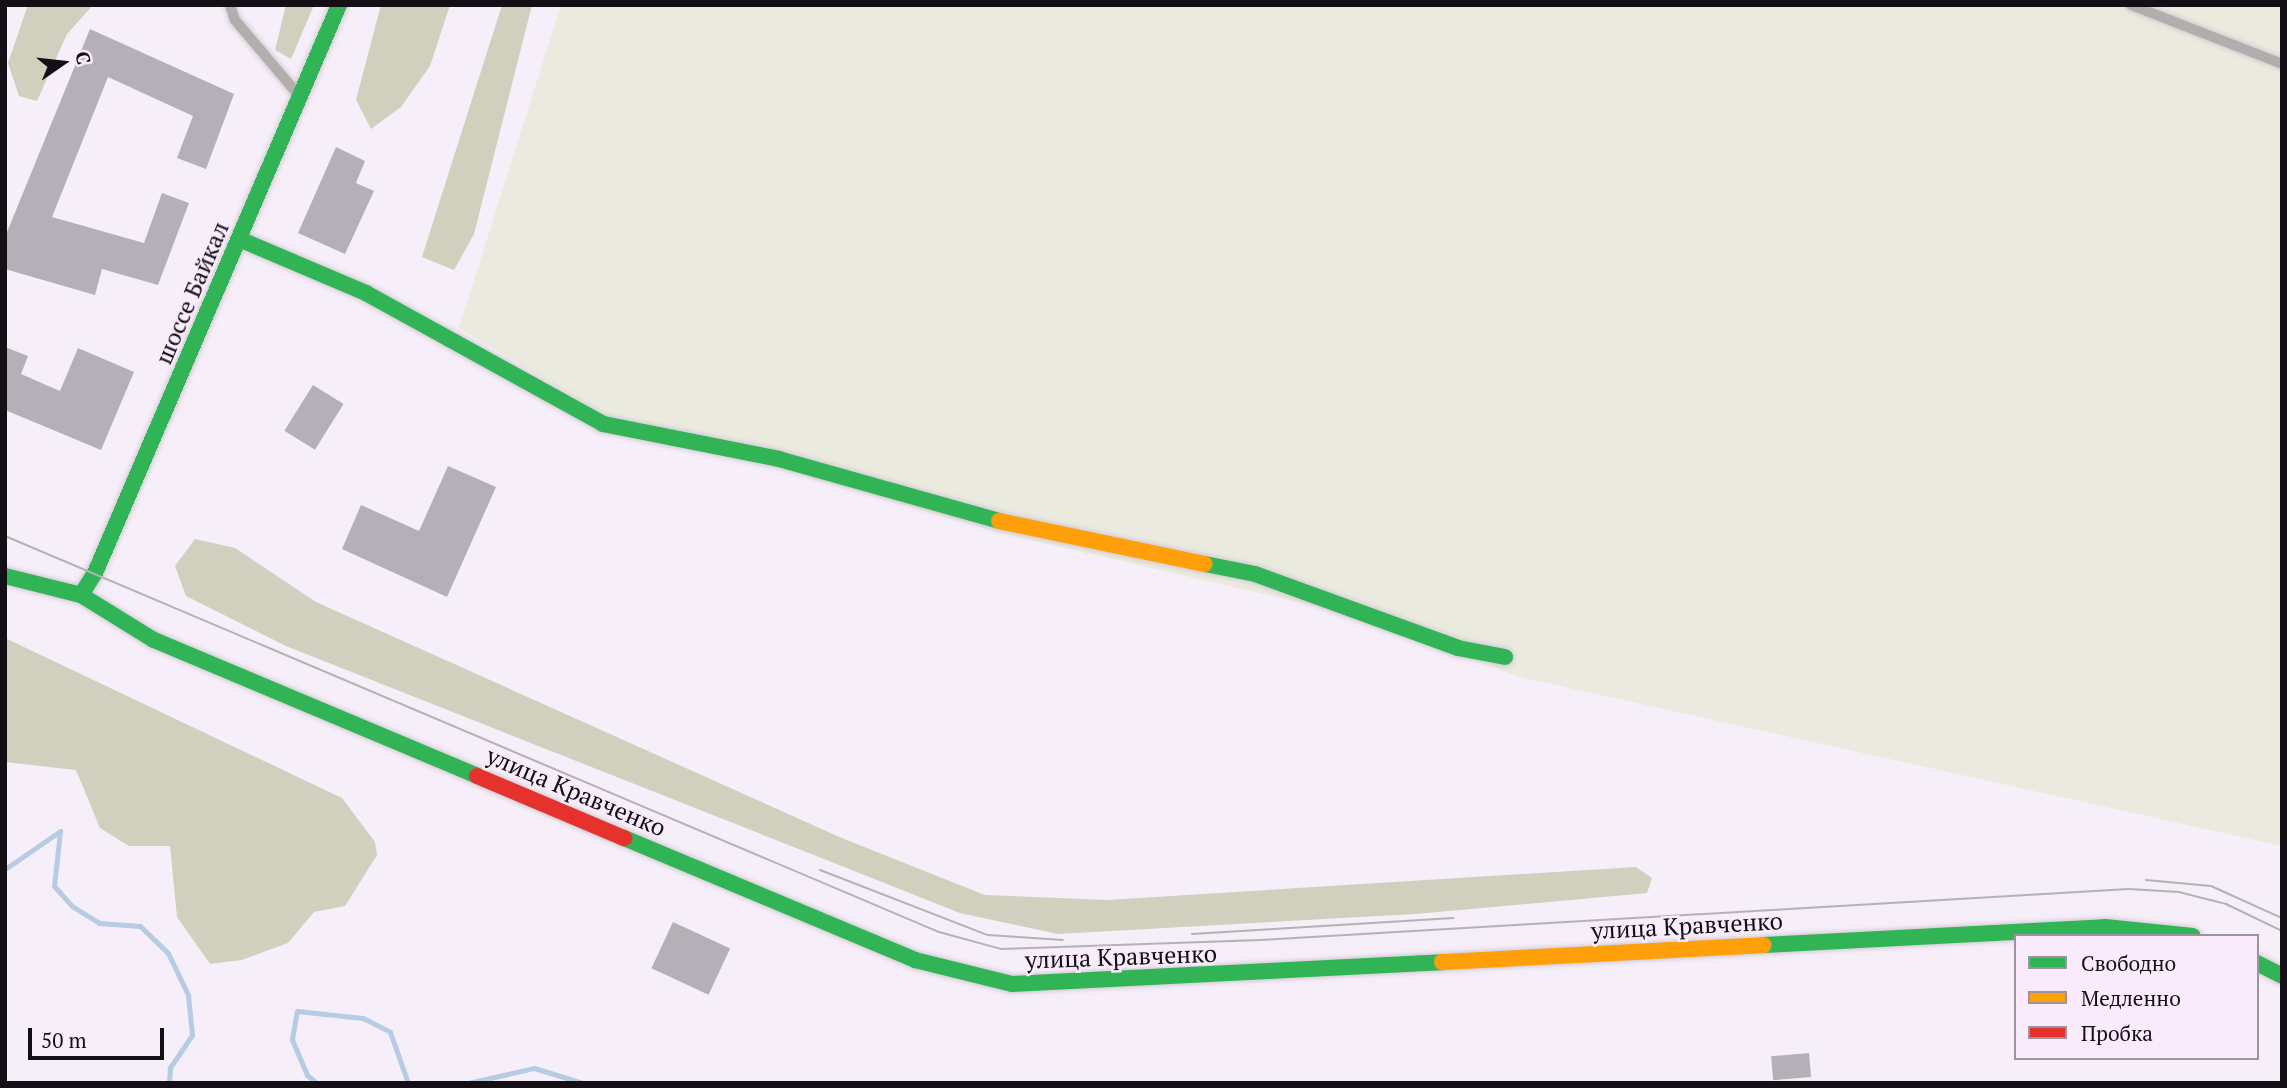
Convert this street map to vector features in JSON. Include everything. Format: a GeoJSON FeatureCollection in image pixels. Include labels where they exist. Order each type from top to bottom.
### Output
{"type":"FeatureCollection","features":[{"type":"Feature","properties":{"kind":"main road","name":"шоссе Байкал"},"geometry":{"type":"LineString","coordinates":[[81,595],[99,566],[338,5]]}},
{"type":"Feature","properties":{"kind":"main road"},"geometry":{"type":"LineString","coordinates":[[239,239],[366,293],[546,388],[603,424],[779,459],[1040,533],[1255,574],[1458,648],[1505,657]]}},
{"type":"Feature","properties":{"kind":"main road","name":"улица Кравченко"},"geometry":{"type":"LineString","coordinates":[[5,576],[81,595],[154,640],[903,954],[960,975],[1012,984],[2105,927],[2173,934]]}},
{"type":"Feature","properties":{"kind":"main road"},"geometry":{"type":"LineString","coordinates":[[2259,964],[2282,976]]}},
{"type":"Feature","properties":{"kind":"lane"},"geometry":{"type":"LineString","coordinates":[[230,5],[235,20],[300,96]]}},
{"type":"Feature","properties":{"kind":"lane"},"geometry":{"type":"LineString","coordinates":[[2131,5],[2282,64]]}},
{"type":"Feature","properties":{"kind":"shaded area"},"geometry":{"type":"Polygon","coordinates":[[[561,5],[2282,5],[2282,846],[1520,677],[1341,612],[1001,533],[615,421],[459,328],[561,5]]]}},
{"type":"Feature","properties":{"kind":"green space"},"geometry":{"type":"Polygon","coordinates":[[[28,5],[93,5],[67,34],[37,101],[19,96],[8,63],[28,5]]]}},
{"type":"Feature","properties":{"kind":"green space"},"geometry":{"type":"Polygon","coordinates":[[[286,5],[314,5],[291,59],[275,50],[286,5]]]}},
{"type":"Feature","properties":{"kind":"green space"},"geometry":{"type":"Polygon","coordinates":[[[381,5],[450,5],[430,66],[401,107],[371,129],[356,100],[381,5]]]}},
{"type":"Feature","properties":{"kind":"green space"},"geometry":{"type":"Polygon","coordinates":[[[502,5],[532,5],[474,234],[454,270],[422,257],[502,5]]]}},
{"type":"Feature","properties":{"kind":"green space"},"geometry":{"type":"Polygon","coordinates":[[[195,539],[235,548],[316,602],[844,839],[985,895],[1107,900],[1636,867],[1652,878],[1647,893],[1415,914],[1058,934],[960,913],[286,646],[186,596],[175,566],[195,539]]]}},
{"type":"Feature","properties":{"kind":"green space"},"geometry":{"type":"Polygon","coordinates":[[[5,638],[342,798],[375,842],[377,855],[345,906],[314,912],[288,943],[242,960],[210,964],[177,917],[170,846],[129,846],[100,828],[76,770],[5,762],[5,638]]]}},
{"type":"Feature","properties":{"kind":"building"},"geometry":{"type":"Polygon","coordinates":[[[90,29],[234,94],[206,169],[177,158],[193,116],[108,77],[52,217],[144,243],[162,193],[189,203],[158,285],[102,269],[95,295],[5,269],[5,237],[90,29]]]}},
{"type":"Feature","properties":{"kind":"building"},"geometry":{"type":"Polygon","coordinates":[[[336,147],[365,161],[356,183],[374,191],[345,254],[298,233],[336,147]]]}},
{"type":"Feature","properties":{"kind":"building"},"geometry":{"type":"Polygon","coordinates":[[[5,347],[28,356],[21,374],[60,391],[78,348],[134,372],[101,450],[5,410],[5,347]]]}},
{"type":"Feature","properties":{"kind":"building"},"geometry":{"type":"Polygon","coordinates":[[[313,385],[344,404],[315,450],[284,431],[313,385]]]}},
{"type":"Feature","properties":{"kind":"building"},"geometry":{"type":"Polygon","coordinates":[[[448,466],[496,487],[447,597],[342,549],[361,505],[419,531],[448,466]]]}},
{"type":"Feature","properties":{"kind":"building"},"geometry":{"type":"Polygon","coordinates":[[[673,922],[730,949],[709,995],[651,968],[673,922]]]}},
{"type":"Feature","properties":{"kind":"building"},"geometry":{"type":"Polygon","coordinates":[[[1809,1053],[1811,1077],[1773,1080],[1771,1056],[1809,1053]]]}},
{"type":"Feature","properties":{"kind":"waterway"},"geometry":{"type":"LineString","coordinates":[[60,831],[54,886],[72,906],[99,923],[140,926],[168,953],[188,995],[192,1035],[170,1068],[169,1083]]}},
{"type":"Feature","properties":{"kind":"waterway"},"geometry":{"type":"LineString","coordinates":[[5,869],[60,831]]}},
{"type":"Feature","properties":{"kind":"waterway"},"geometry":{"type":"LineString","coordinates":[[317,1083],[307,1075],[292,1039],[297,1011],[363,1018],[390,1032],[408,1083]]}},
{"type":"Feature","properties":{"kind":"waterway"},"geometry":{"type":"LineString","coordinates":[[468,1083],[534,1068],[583,1083]]}},
{"type":"Feature","properties":{"kind":"tram line"},"geometry":{"type":"LineString","coordinates":[[5,536],[939,932],[1001,949],[1261,940],[2129,889],[2179,892],[2226,904],[2282,931]]}},
{"type":"Feature","properties":{"kind":"tram line"},"geometry":{"type":"LineString","coordinates":[[820,870],[988,935],[1063,940]]}},
{"type":"Feature","properties":{"kind":"tram line"},"geometry":{"type":"LineString","coordinates":[[2146,880],[2211,886],[2282,918]]}},
{"type":"Feature","properties":{"kind":"tram line"},"geometry":{"type":"LineString","coordinates":[[1192,934],[1454,918]]}},
{"type":"Feature","properties":{"kind":"traffic: fast"},"geometry":{"type":"LineString","coordinates":[[5,576],[81,595],[95,573],[339,5]]}},
{"type":"Feature","properties":{"kind":"traffic: fast"},"geometry":{"type":"LineString","coordinates":[[239,239],[366,293],[603,424],[779,459],[999,521]]}},
{"type":"Feature","properties":{"kind":"traffic: fast"},"geometry":{"type":"LineString","coordinates":[[1205,564],[1255,574],[1458,648],[1505,657]]}},
{"type":"Feature","properties":{"kind":"traffic: fast"},"geometry":{"type":"LineString","coordinates":[[81,595],[154,640],[477,776]]}},
{"type":"Feature","properties":{"kind":"traffic: fast"},"geometry":{"type":"LineString","coordinates":[[624,838],[915,960],[1012,984],[1442,962]]}},
{"type":"Feature","properties":{"kind":"traffic: fast"},"geometry":{"type":"LineString","coordinates":[[1764,945],[2105,927],[2173,934]]}},
{"type":"Feature","properties":{"kind":"traffic: fast"},"geometry":{"type":"LineString","coordinates":[[2259,964],[2282,976]]}},
{"type":"Feature","properties":{"kind":"traffic: slow"},"geometry":{"type":"LineString","coordinates":[[999,521],[1205,564]]}},
{"type":"Feature","properties":{"kind":"traffic: slow"},"geometry":{"type":"LineString","coordinates":[[1442,962],[1764,945]]}},
{"type":"Feature","properties":{"kind":"traffic: jam"},"geometry":{"type":"LineString","coordinates":[[477,776],[624,838]]}}]}
